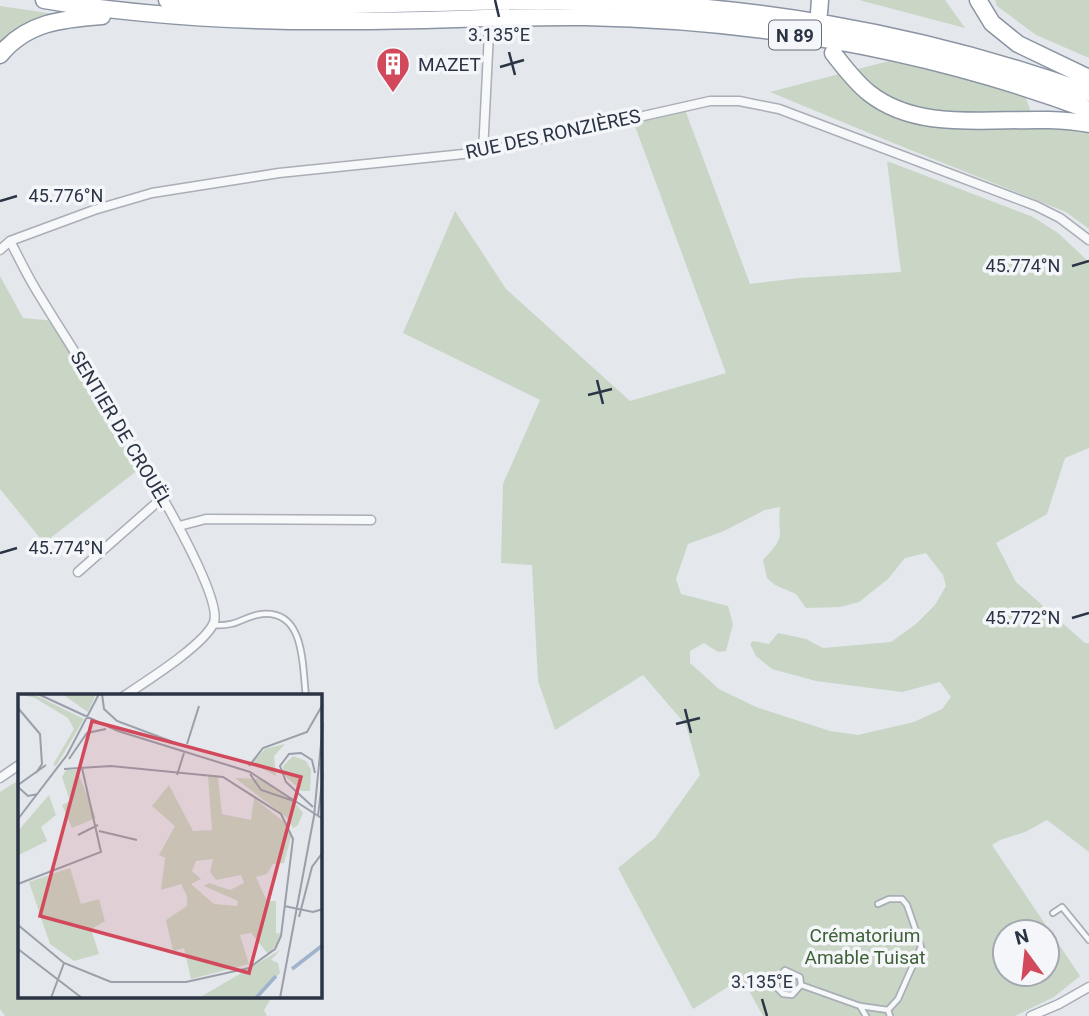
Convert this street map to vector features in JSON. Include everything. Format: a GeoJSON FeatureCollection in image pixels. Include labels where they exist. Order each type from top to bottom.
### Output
{"type":"FeatureCollection","features":[{"type":"Feature","properties":{"kind":"highway","name":"N 89"},"geometry":{"type":"LineString","coordinates":[[44,0],[137,14],[254,20],[584,17],[700,23],[834,41],[908,56],[1022,87],[1089,110]]}},
{"type":"Feature","properties":{"kind":"highway","name":"N 89"},"geometry":{"type":"LineString","coordinates":[[167,0],[315,6],[456,1],[561,1],[645,4],[754,13],[919,41],[1016,68],[1089,93]]}},
{"type":"Feature","properties":{"kind":"highway"},"geometry":{"type":"LineString","coordinates":[[978,0],[992,23],[1018,44],[1089,78]]}},
{"type":"Feature","properties":{"kind":"highway"},"geometry":{"type":"LineString","coordinates":[[0,55],[19,36],[44,23],[67,18],[137,14]]}},
{"type":"Feature","properties":{"kind":"highway"},"geometry":{"type":"LineString","coordinates":[[834,53],[848,73],[868,93],[887,105],[909,113],[932,119],[1033,118],[1089,124]]}},
{"type":"Feature","properties":{"kind":"street"},"geometry":{"type":"LineString","coordinates":[[483,152],[489,33]]}},
{"type":"Feature","properties":{"kind":"street","name":"RUE DES RONZIÈRES"},"geometry":{"type":"LineString","coordinates":[[0,250],[10,241],[94,210],[152,193],[279,173],[483,152],[710,101],[739,101],[779,109],[1036,206],[1060,218],[1089,240]]}},
{"type":"Feature","properties":{"kind":"street","name":"SENTIER DE CROUËL"},"geometry":{"type":"LineString","coordinates":[[10,241],[34,287],[179,526],[212,598],[215,616],[213,625]]}},
{"type":"Feature","properties":{"kind":"street"},"geometry":{"type":"LineString","coordinates":[[78,572],[162,498]]}},
{"type":"Feature","properties":{"kind":"street"},"geometry":{"type":"LineString","coordinates":[[179,526],[206,519],[371,520]]}},
{"type":"Feature","properties":{"kind":"street"},"geometry":{"type":"LineString","coordinates":[[127,694],[165,668],[202,638],[213,625]]}},
{"type":"Feature","properties":{"kind":"street"},"geometry":{"type":"LineString","coordinates":[[0,778],[18,766]]}},
{"type":"Feature","properties":{"kind":"street"},"geometry":{"type":"LineString","coordinates":[[1031,1016],[1089,987]]}},
{"type":"Feature","properties":{"kind":"lane"},"geometry":{"type":"LineString","coordinates":[[213,625],[236,624],[263,614],[277,616],[290,625],[298,635],[306,694]]}},
{"type":"Feature","properties":{"kind":"lane"},"geometry":{"type":"LineString","coordinates":[[878,904],[896,897],[902,899],[907,905],[921,947],[898,999],[888,1010]]}},
{"type":"Feature","properties":{"kind":"lane"},"geometry":{"type":"LineString","coordinates":[[1053,913],[1062,907],[1089,940]]}},
{"type":"Feature","properties":{"kind":"lane"},"geometry":{"type":"LineString","coordinates":[[889,942],[916,931]]}},
{"type":"Feature","properties":{"kind":"lane"},"geometry":{"type":"LineString","coordinates":[[785,970],[800,977],[801,985],[792,995],[783,994],[777,988],[776,979],[785,970]]}},
{"type":"Feature","properties":{"kind":"lane"},"geometry":{"type":"LineString","coordinates":[[801,985],[860,1006],[888,1010]]}},
{"type":"Feature","properties":{"kind":"lane"},"geometry":{"type":"LineString","coordinates":[[860,1006],[866,1016]]}},
{"type":"Feature","properties":{"kind":"lane"},"geometry":{"type":"LineString","coordinates":[[888,1010],[890,1016]]}},
{"type":"Feature","properties":{"kind":"green space"},"geometry":{"type":"Polygon","coordinates":[[[859,0],[945,0],[965,28],[859,0]]]}},
{"type":"Feature","properties":{"kind":"green space"},"geometry":{"type":"Polygon","coordinates":[[[995,0],[1089,0],[1089,58],[1036,35],[997,6],[995,0]]]}},
{"type":"Feature","properties":{"kind":"green space"},"geometry":{"type":"Polygon","coordinates":[[[0,6],[55,14],[0,44],[0,6]]]}},
{"type":"Feature","properties":{"kind":"green space"},"geometry":{"type":"Polygon","coordinates":[[[908,56],[1022,87],[1033,118],[1076,121],[1089,135],[1089,229],[1066,212],[770,92],[908,56]]]}},
{"type":"Feature","properties":{"kind":"green space","name":"Crématorium Amable Tuisat"},"geometry":{"type":"Polygon","coordinates":[[[684,107],[750,284],[901,272],[887,161],[1033,217],[1058,233],[1089,262],[1089,448],[1065,458],[1047,514],[996,543],[1016,582],[1085,643],[1089,643],[1089,852],[1047,820],[992,845],[1041,918],[991,918],[991,988],[1061,988],[1061,948],[1080,976],[1054,997],[1015,1016],[763,1016],[742,978],[693,1009],[618,868],[655,838],[700,775],[686,725],[643,675],[555,730],[538,681],[532,565],[501,563],[503,484],[540,400],[403,333],[455,211],[506,289],[630,401],[726,373],[632,118],[684,107]],[[780,507],[765,510],[724,531],[688,544],[676,579],[681,594],[728,606],[733,624],[726,651],[718,652],[704,643],[690,651],[690,663],[719,689],[756,707],[830,731],[858,735],[914,722],[942,709],[951,697],[940,682],[902,692],[816,681],[772,669],[756,656],[750,644],[753,641],[769,644],[778,633],[806,639],[823,648],[891,642],[916,624],[935,605],[946,586],[943,575],[926,553],[905,558],[888,579],[859,602],[840,607],[806,608],[796,594],[775,585],[767,578],[763,560],[776,545],[780,535],[780,507]]]}},
{"type":"Feature","properties":{"kind":"green space"},"geometry":{"type":"Polygon","coordinates":[[[0,276],[23,318],[55,321],[143,466],[44,543],[0,489],[0,276]]]}},
{"type":"Feature","properties":{"kind":"green space"},"geometry":{"type":"Polygon","coordinates":[[[18,781],[18,998],[271,998],[264,1010],[267,1016],[5,1016],[0,1009],[0,792],[18,781]]]}},
{"type":"Feature","properties":{"kind":"place","name":"MAZET"},"geometry":{"type":"Point","coordinates":[393,94]}}]}
